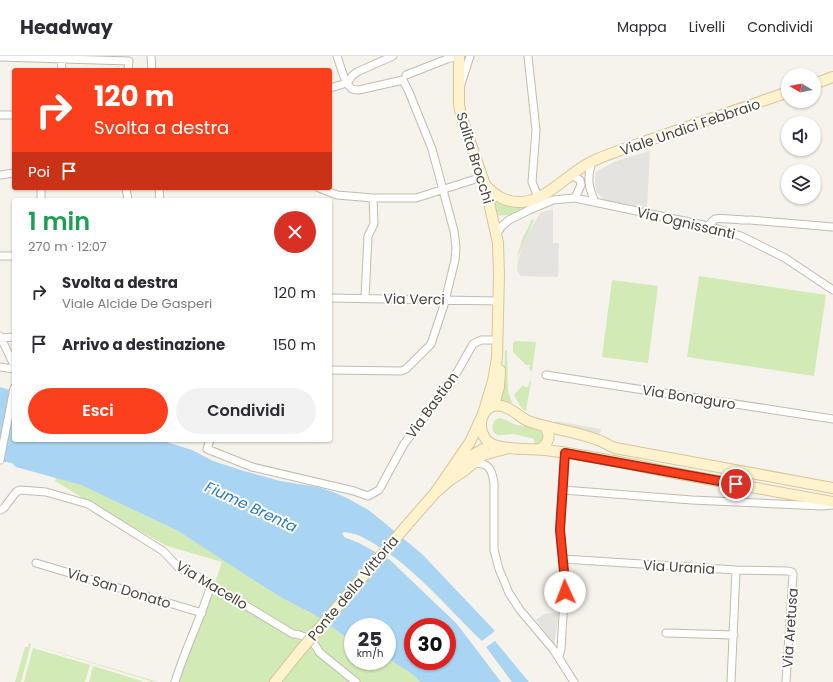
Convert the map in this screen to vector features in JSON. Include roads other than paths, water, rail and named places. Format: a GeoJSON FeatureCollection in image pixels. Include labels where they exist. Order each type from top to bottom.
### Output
{"type":"FeatureCollection","features":[{"type":"Feature","properties":{"kind":"main road","name":"Salita Brocchi"},"geometry":{"type":"LineString","coordinates":[[459,56],[459,104],[461,115],[484,181],[496,235],[498,253],[497,358]]}},
{"type":"Feature","properties":{"kind":"main road"},"geometry":{"type":"LineString","coordinates":[[821,81],[833,77]]}},
{"type":"Feature","properties":{"kind":"main road","name":"Viale Undici Febbraio"},"geometry":{"type":"LineString","coordinates":[[484,181],[496,195],[504,199],[523,202],[538,197],[592,161],[781,94]]}},
{"type":"Feature","properties":{"kind":"main road"},"geometry":{"type":"LineString","coordinates":[[497,358],[500,368],[500,387],[494,405],[483,414],[481,428],[484,437],[492,444],[509,448],[540,449],[565,453],[833,502]]}},
{"type":"Feature","properties":{"kind":"main road"},"geometry":{"type":"LineString","coordinates":[[435,493],[470,442],[483,414],[493,381],[497,358]]}},
{"type":"Feature","properties":{"kind":"main road"},"geometry":{"type":"LineString","coordinates":[[494,405],[510,408],[526,420],[545,427],[588,437],[615,448],[833,488]]}},
{"type":"Feature","properties":{"kind":"main road"},"geometry":{"type":"LineString","coordinates":[[540,449],[547,443],[549,438],[545,427]]}},
{"type":"Feature","properties":{"kind":"main road"},"geometry":{"type":"LineString","coordinates":[[450,480],[458,468],[468,458],[492,444]]}},
{"type":"Feature","properties":{"kind":"main road"},"geometry":{"type":"LineString","coordinates":[[435,493],[483,455],[509,448]]}},
{"type":"Feature","properties":{"kind":"main road","name":"Ponte della Vittoria"},"geometry":{"type":"LineString","coordinates":[[275,682],[435,493]]}},
{"type":"Feature","properties":{"kind":"street"},"geometry":{"type":"LineString","coordinates":[[151,56],[152,68]]}},
{"type":"Feature","properties":{"kind":"street"},"geometry":{"type":"LineString","coordinates":[[337,56],[350,88],[359,90],[403,79],[447,59],[459,56]]}},
{"type":"Feature","properties":{"kind":"street"},"geometry":{"type":"LineString","coordinates":[[332,87],[347,83],[357,72],[393,56]]}},
{"type":"Feature","properties":{"kind":"street"},"geometry":{"type":"LineString","coordinates":[[459,90],[470,56]]}},
{"type":"Feature","properties":{"kind":"street"},"geometry":{"type":"LineString","coordinates":[[528,56],[536,130],[532,182],[538,197]]}},
{"type":"Feature","properties":{"kind":"street"},"geometry":{"type":"LineString","coordinates":[[0,57],[129,61],[128,68]]}},
{"type":"Feature","properties":{"kind":"street"},"geometry":{"type":"LineString","coordinates":[[62,58],[62,68]]}},
{"type":"Feature","properties":{"kind":"street"},"geometry":{"type":"LineString","coordinates":[[332,370],[401,371],[406,369],[431,344],[445,300],[455,260],[456,247],[454,231],[444,189],[432,149],[403,79]]}},
{"type":"Feature","properties":{"kind":"street"},"geometry":{"type":"LineString","coordinates":[[0,115],[12,115]]}},
{"type":"Feature","properties":{"kind":"street"},"geometry":{"type":"LineString","coordinates":[[592,161],[588,184],[595,202]]}},
{"type":"Feature","properties":{"kind":"street"},"geometry":{"type":"LineString","coordinates":[[0,175],[12,173]]}},
{"type":"Feature","properties":{"kind":"street"},"geometry":{"type":"LineString","coordinates":[[571,175],[577,178],[581,185],[575,198]]}},
{"type":"Feature","properties":{"kind":"street"},"geometry":{"type":"LineString","coordinates":[[324,190],[337,195],[373,198],[416,198],[444,189],[484,181]]}},
{"type":"Feature","properties":{"kind":"street"},"geometry":{"type":"LineString","coordinates":[[365,298],[368,236],[374,224],[373,198]]}},
{"type":"Feature","properties":{"kind":"street","name":"Via Ognissanti"},"geometry":{"type":"LineString","coordinates":[[496,235],[501,227],[509,220],[549,202],[575,198],[708,226],[741,236],[785,258],[833,290]]}},
{"type":"Feature","properties":{"kind":"street"},"geometry":{"type":"LineString","coordinates":[[708,226],[715,219],[725,218],[740,221],[750,220],[833,227]]}},
{"type":"Feature","properties":{"kind":"street"},"geometry":{"type":"LineString","coordinates":[[0,256],[12,256]]}},
{"type":"Feature","properties":{"kind":"street","name":"Via Verci"},"geometry":{"type":"LineString","coordinates":[[332,298],[498,301]]}},
{"type":"Feature","properties":{"kind":"street"},"geometry":{"type":"LineString","coordinates":[[12,337],[0,337],[12,361]]}},
{"type":"Feature","properties":{"kind":"street","name":"Via Bastion"},"geometry":{"type":"LineString","coordinates":[[209,442],[207,450],[252,467],[354,491],[368,496],[379,490],[404,444],[451,383],[473,344],[481,340],[498,340]]}},
{"type":"Feature","properties":{"kind":"street"},"geometry":{"type":"LineString","coordinates":[[0,367],[12,369]]}},
{"type":"Feature","properties":{"kind":"street","name":"Via Bonaguro"},"geometry":{"type":"LineString","coordinates":[[546,376],[833,419]]}},
{"type":"Feature","properties":{"kind":"street"},"geometry":{"type":"LineString","coordinates":[[0,460],[12,398]]}},
{"type":"Feature","properties":{"kind":"street"},"geometry":{"type":"LineString","coordinates":[[559,657],[561,649],[565,582],[560,530],[565,453]]}},
{"type":"Feature","properties":{"kind":"street"},"geometry":{"type":"LineString","coordinates":[[472,464],[484,464],[489,468],[493,475],[494,550],[499,569],[509,593],[520,610],[540,632],[559,657],[574,682]]}},
{"type":"Feature","properties":{"kind":"street","name":"Via Macello"},"geometry":{"type":"LineString","coordinates":[[0,510],[4,508],[16,492],[20,490],[46,492],[88,504],[163,551],[179,568],[197,576],[293,634],[299,634],[316,646],[319,652],[356,682]]}},
{"type":"Feature","properties":{"kind":"street"},"geometry":{"type":"LineString","coordinates":[[563,490],[699,501],[822,506],[833,505]]}},
{"type":"Feature","properties":{"kind":"street","name":"Via Urania"},"geometry":{"type":"LineString","coordinates":[[563,559],[736,570],[788,571],[792,572],[793,574]]}},
{"type":"Feature","properties":{"kind":"street","name":"Via San Donato"},"geometry":{"type":"LineString","coordinates":[[36,563],[202,613]]}},
{"type":"Feature","properties":{"kind":"street"},"geometry":{"type":"LineString","coordinates":[[731,682],[736,570]]}},
{"type":"Feature","properties":{"kind":"street","name":"Via Aretusa"},"geometry":{"type":"LineString","coordinates":[[786,682],[793,574]]}},
{"type":"Feature","properties":{"kind":"street"},"geometry":{"type":"LineString","coordinates":[[175,682],[212,585]]}},
{"type":"Feature","properties":{"kind":"street"},"geometry":{"type":"LineString","coordinates":[[666,633],[734,635]]}},
{"type":"Feature","properties":{"kind":"water","name":"Fiume Brenta"},"geometry":{"type":"Polygon","coordinates":[[[0,387],[12,390],[12,442],[166,442],[192,450],[213,461],[244,471],[280,481],[318,487],[347,498],[370,511],[422,554],[495,631],[482,641],[426,584],[396,558],[360,536],[344,532],[342,533],[344,537],[359,543],[390,560],[451,618],[404,618],[404,669],[396,664],[396,618],[344,618],[344,636],[315,615],[282,598],[178,531],[81,485],[16,467],[12,463],[0,461],[0,387]]]}},
{"type":"Feature","properties":{"kind":"water"},"geometry":{"type":"Polygon","coordinates":[[[456,623],[501,682],[420,682],[406,670],[456,670],[456,623]]]}},
{"type":"Feature","properties":{"kind":"water"},"geometry":{"type":"Polygon","coordinates":[[[495,641],[529,682],[512,682],[486,647],[495,641]]]}}]}
